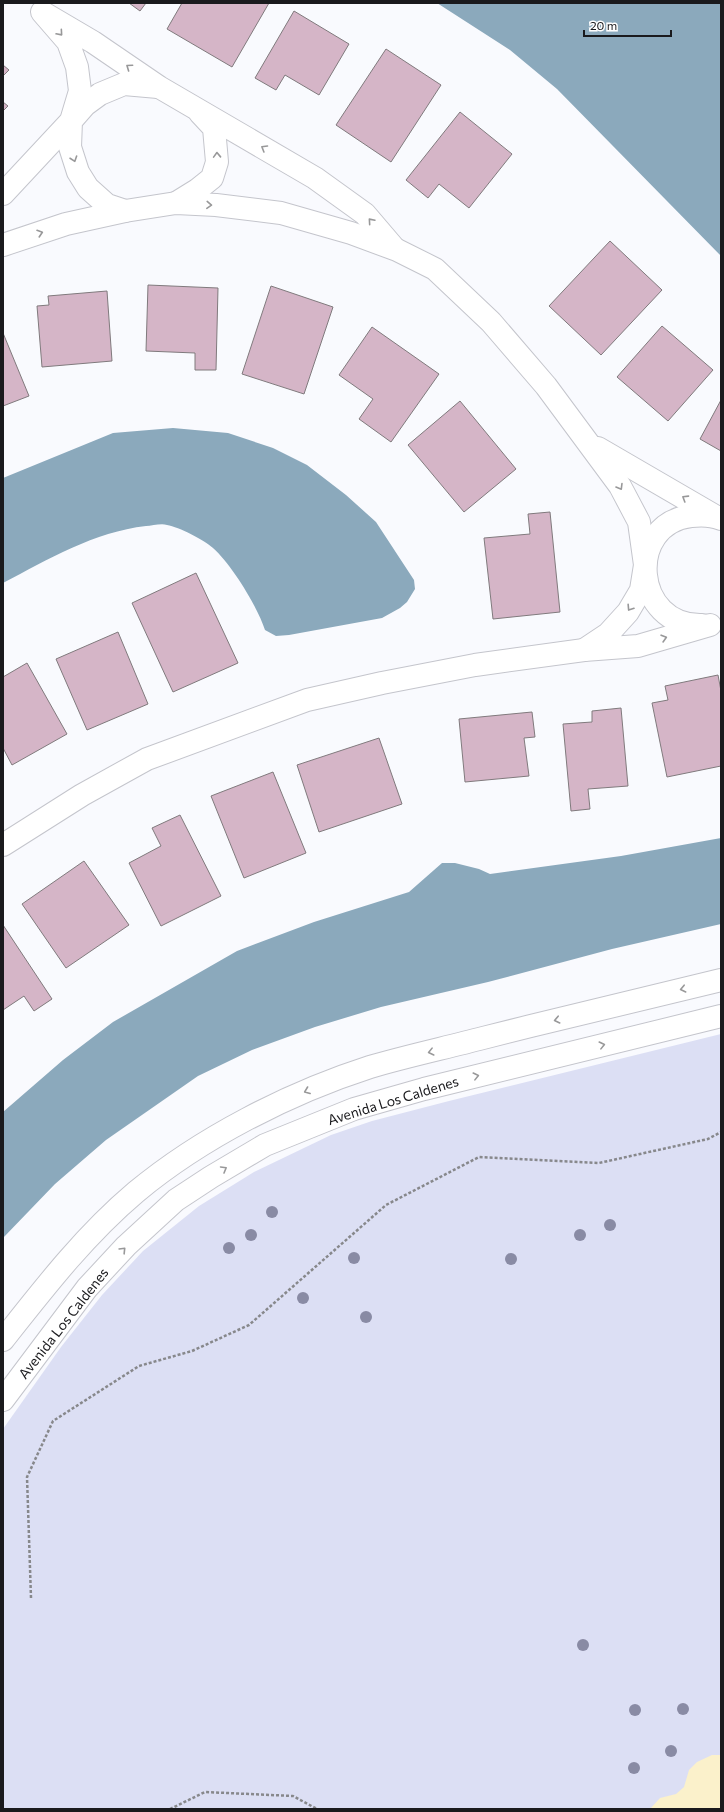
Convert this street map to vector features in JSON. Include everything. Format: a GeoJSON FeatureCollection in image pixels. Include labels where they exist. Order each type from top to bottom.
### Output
{"type":"FeatureCollection","features":[{"type":"Feature","properties":{"kind":"street"},"geometry":{"type":"LineString","coordinates":[[36,8],[93,42],[159,87],[315,178],[365,214],[397,250]]}},
{"type":"Feature","properties":{"kind":"street"},"geometry":{"type":"LineString","coordinates":[[36,8],[68,42],[77,67],[80,91],[71,120],[70,147],[78,172],[88,188],[107,205],[125,210]]}},
{"type":"Feature","properties":{"kind":"street"},"geometry":{"type":"LineString","coordinates":[[3,194],[71,120],[100,94],[124,84],[159,87]]}},
{"type":"Feature","properties":{"kind":"street"},"geometry":{"type":"LineString","coordinates":[[176,203],[197,190],[212,178],[217,162],[214,128],[198,110]]}},
{"type":"Feature","properties":{"kind":"street"},"geometry":{"type":"LineString","coordinates":[[3,245],[66,224],[125,210],[176,203],[216,205],[281,213],[351,233],[397,250],[435,269],[491,322],[546,386],[590,443],[620,486],[639,522],[646,582],[652,598],[663,611],[677,620],[693,625],[716,623]]}},
{"type":"Feature","properties":{"kind":"street"},"geometry":{"type":"LineString","coordinates":[[590,443],[720,519]]}},
{"type":"Feature","properties":{"kind":"street"},"geometry":{"type":"LineString","coordinates":[[584,650],[608,634],[628,612],[641,590],[649,549],[657,535],[670,524],[685,517],[696,515],[720,519]]}},
{"type":"Feature","properties":{"kind":"street"},"geometry":{"type":"LineString","coordinates":[[3,845],[82,795],[147,759],[307,700],[382,683],[475,665],[584,650],[638,646],[716,623]]}},
{"type":"Feature","properties":{"kind":"street"},"geometry":{"type":"LineString","coordinates":[[3,1340],[56,1272],[136,1192],[200,1147],[254,1116],[300,1094],[369,1068],[528,1027],[721,980]]}},
{"type":"Feature","properties":{"kind":"street","name":"Avenida Los Caldenes"},"geometry":{"type":"LineString","coordinates":[[3,1400],[87,1288],[126,1246],[176,1200],[265,1145],[354,1109],[424,1089],[721,1016]]}},
{"type":"Feature","properties":{"kind":"path"},"geometry":{"type":"LineString","coordinates":[[31,1598],[27,1477],[54,1421],[139,1366],[192,1351],[249,1325],[386,1205],[479,1157],[598,1163],[708,1139],[721,1132]]}},
{"type":"Feature","properties":{"kind":"path"},"geometry":{"type":"LineString","coordinates":[[170,1809],[205,1792],[293,1796],[317,1809]]}},
{"type":"Feature","properties":{"kind":"shaded area"},"geometry":{"type":"Polygon","coordinates":[[[437,3],[721,3],[721,256],[557,89],[510,50],[437,3]]]}},
{"type":"Feature","properties":{"kind":"shaded area"},"geometry":{"type":"Polygon","coordinates":[[[173,428],[228,433],[273,448],[307,465],[346,495],[376,522],[414,580],[415,589],[407,602],[400,608],[382,618],[276,636],[265,630],[256,609],[243,586],[220,555],[204,541],[191,534],[165,524],[127,529],[90,540],[3,583],[3,478],[113,433],[173,428]]]}},
{"type":"Feature","properties":{"kind":"shaded area"},"geometry":{"type":"Polygon","coordinates":[[[721,838],[721,924],[612,949],[488,982],[381,1007],[315,1027],[252,1050],[198,1076],[106,1140],[55,1184],[3,1238],[3,1112],[63,1060],[113,1022],[237,951],[314,922],[409,892],[442,863],[455,863],[479,869],[490,874],[621,856],[721,838]]]}},
{"type":"Feature","properties":{"kind":"shaded area"},"geometry":{"type":"Polygon","coordinates":[[[721,1034],[721,1809],[3,1809],[3,1429],[61,1347],[102,1295],[143,1251],[199,1206],[254,1172],[331,1135],[372,1121],[449,1101],[721,1034]]]}},
{"type":"Feature","properties":{"kind":"sand"},"geometry":{"type":"Polygon","coordinates":[[[712,1755],[721,1755],[721,1809],[650,1809],[660,1798],[676,1794],[684,1787],[689,1770],[697,1762],[712,1755]]]}},
{"type":"Feature","properties":{"kind":"building"},"geometry":{"type":"Polygon","coordinates":[[[129,3],[146,3],[140,11],[129,3]]]}},
{"type":"Feature","properties":{"kind":"building"},"geometry":{"type":"Polygon","coordinates":[[[182,3],[269,3],[232,67],[167,29],[182,3]]]}},
{"type":"Feature","properties":{"kind":"building"},"geometry":{"type":"Polygon","coordinates":[[[294,11],[349,44],[319,95],[285,75],[276,90],[255,78],[294,11]]]}},
{"type":"Feature","properties":{"kind":"building"},"geometry":{"type":"Polygon","coordinates":[[[386,49],[441,85],[391,162],[336,125],[386,49]]]}},
{"type":"Feature","properties":{"kind":"building"},"geometry":{"type":"Polygon","coordinates":[[[3,65],[9,70],[3,76],[3,65]]]}},
{"type":"Feature","properties":{"kind":"building"},"geometry":{"type":"Polygon","coordinates":[[[3,102],[8,106],[3,111],[3,102]]]}},
{"type":"Feature","properties":{"kind":"building"},"geometry":{"type":"Polygon","coordinates":[[[460,112],[512,154],[469,208],[439,184],[428,198],[406,180],[460,112]]]}},
{"type":"Feature","properties":{"kind":"building"},"geometry":{"type":"Polygon","coordinates":[[[610,241],[662,290],[601,355],[549,306],[610,241]]]}},
{"type":"Feature","properties":{"kind":"building"},"geometry":{"type":"Polygon","coordinates":[[[148,285],[218,288],[216,370],[195,370],[195,353],[146,351],[148,285]]]}},
{"type":"Feature","properties":{"kind":"building"},"geometry":{"type":"Polygon","coordinates":[[[271,286],[333,307],[304,394],[242,374],[271,286]]]}},
{"type":"Feature","properties":{"kind":"building"},"geometry":{"type":"Polygon","coordinates":[[[107,291],[112,361],[42,367],[37,306],[49,305],[48,296],[107,291]]]}},
{"type":"Feature","properties":{"kind":"building"},"geometry":{"type":"Polygon","coordinates":[[[662,326],[713,370],[668,421],[617,377],[662,326]]]}},
{"type":"Feature","properties":{"kind":"building"},"geometry":{"type":"Polygon","coordinates":[[[372,327],[439,374],[391,442],[359,419],[373,399],[339,375],[372,327]]]}},
{"type":"Feature","properties":{"kind":"building"},"geometry":{"type":"Polygon","coordinates":[[[3,333],[29,396],[3,406],[3,333]]]}},
{"type":"Feature","properties":{"kind":"building"},"geometry":{"type":"Polygon","coordinates":[[[721,400],[721,451],[700,439],[721,400]]]}},
{"type":"Feature","properties":{"kind":"building"},"geometry":{"type":"Polygon","coordinates":[[[460,401],[516,469],[464,512],[408,445],[460,401]]]}},
{"type":"Feature","properties":{"kind":"building"},"geometry":{"type":"Polygon","coordinates":[[[550,512],[560,612],[493,619],[484,538],[530,534],[528,514],[550,512]]]}},
{"type":"Feature","properties":{"kind":"building"},"geometry":{"type":"Polygon","coordinates":[[[196,573],[238,663],[173,692],[132,603],[196,573]]]}},
{"type":"Feature","properties":{"kind":"building"},"geometry":{"type":"Polygon","coordinates":[[[118,632],[148,704],[87,730],[56,659],[118,632]]]}},
{"type":"Feature","properties":{"kind":"building"},"geometry":{"type":"Polygon","coordinates":[[[27,663],[67,734],[12,765],[3,748],[3,677],[27,663]]]}},
{"type":"Feature","properties":{"kind":"building"},"geometry":{"type":"Polygon","coordinates":[[[718,675],[721,691],[721,766],[667,777],[652,703],[668,700],[665,686],[718,675]]]}},
{"type":"Feature","properties":{"kind":"building"},"geometry":{"type":"Polygon","coordinates":[[[621,708],[628,786],[588,789],[590,809],[571,811],[563,724],[592,722],[592,711],[621,708]]]}},
{"type":"Feature","properties":{"kind":"building"},"geometry":{"type":"Polygon","coordinates":[[[532,712],[535,737],[524,738],[529,776],[465,782],[459,719],[532,712]]]}},
{"type":"Feature","properties":{"kind":"building"},"geometry":{"type":"Polygon","coordinates":[[[379,738],[402,804],[319,832],[297,765],[379,738]]]}},
{"type":"Feature","properties":{"kind":"building"},"geometry":{"type":"Polygon","coordinates":[[[273,772],[306,853],[244,878],[211,796],[273,772]]]}},
{"type":"Feature","properties":{"kind":"building"},"geometry":{"type":"Polygon","coordinates":[[[180,815],[221,896],[161,926],[129,863],[161,846],[152,828],[180,815]]]}},
{"type":"Feature","properties":{"kind":"building"},"geometry":{"type":"Polygon","coordinates":[[[84,861],[129,925],[66,968],[22,904],[84,861]]]}},
{"type":"Feature","properties":{"kind":"building"},"geometry":{"type":"Polygon","coordinates":[[[3,925],[52,999],[34,1011],[24,996],[3,1010],[3,925]]]}}]}
